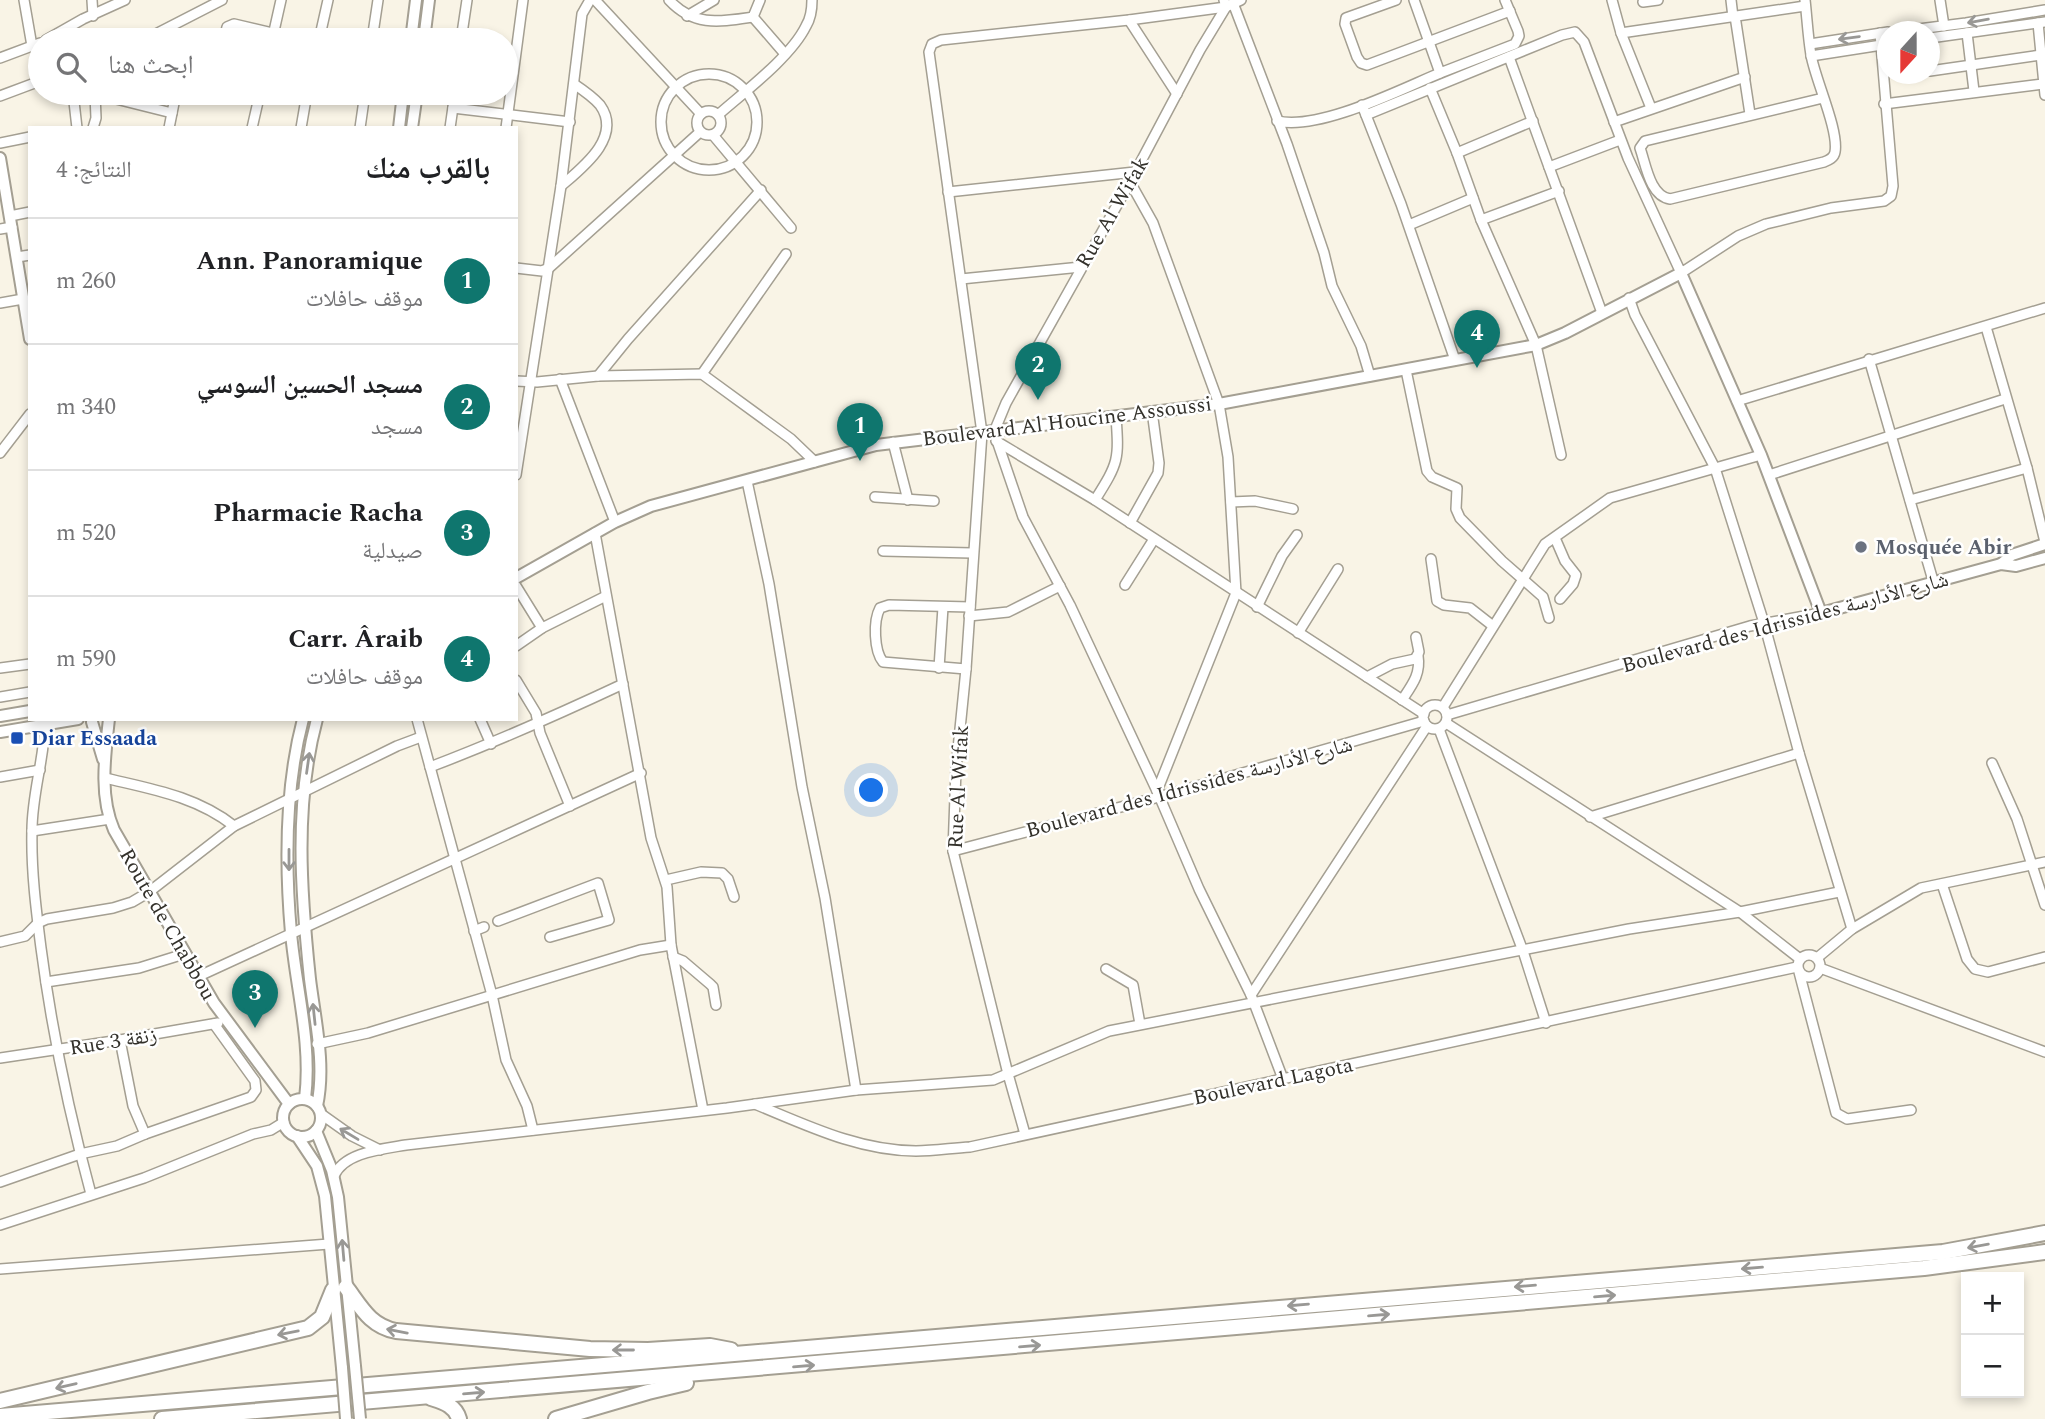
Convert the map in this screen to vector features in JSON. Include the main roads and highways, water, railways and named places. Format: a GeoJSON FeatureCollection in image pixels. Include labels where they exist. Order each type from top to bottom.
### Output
{"type":"FeatureCollection","features":[{"type":"Feature","properties":{"kind":"highway"},"geometry":{"type":"LineString","coordinates":[[0,1416],[1930,1253],[2045,1233]]}},
{"type":"Feature","properties":{"kind":"highway"},"geometry":{"type":"LineString","coordinates":[[162,1419],[736,1372],[1924,1268],[2045,1252]]}},
{"type":"Feature","properties":{"kind":"highway"},"geometry":{"type":"LineString","coordinates":[[0,1401],[308,1328],[322,1317],[340,1289],[378,1325],[396,1331],[590,1349],[648,1350],[710,1346],[739,1353]]}},
{"type":"Feature","properties":{"kind":"highway"},"geometry":{"type":"LineString","coordinates":[[556,1419],[648,1392],[736,1372]]}},
{"type":"Feature","properties":{"kind":"highway"},"geometry":{"type":"LineString","coordinates":[[415,1397],[431,1398],[448,1404],[459,1419]]}},
{"type":"Feature","properties":{"kind":"highway"},"geometry":{"type":"LineString","coordinates":[[304,1419],[340,1403]]}},
{"type":"Feature","properties":{"kind":"place","name":"Carr. Âraib"},"geometry":{"type":"Point","coordinates":[1477,368]}},
{"type":"Feature","properties":{"kind":"place","name":"مسجد الحسين السوسي"},"geometry":{"type":"Point","coordinates":[1038,400]}},
{"type":"Feature","properties":{"kind":"place","name":"Ann. Panoramique"},"geometry":{"type":"Point","coordinates":[860,461]}},
{"type":"Feature","properties":{"kind":"place","name":"Mosquée Abir"},"geometry":{"type":"Point","coordinates":[1861,547]}},
{"type":"Feature","properties":{"kind":"place","name":"Diar Essaada"},"geometry":{"type":"Point","coordinates":[17,738]}},
{"type":"Feature","properties":{"kind":"place","name":"Pharmacie Racha"},"geometry":{"type":"Point","coordinates":[255,1028]}}]}
